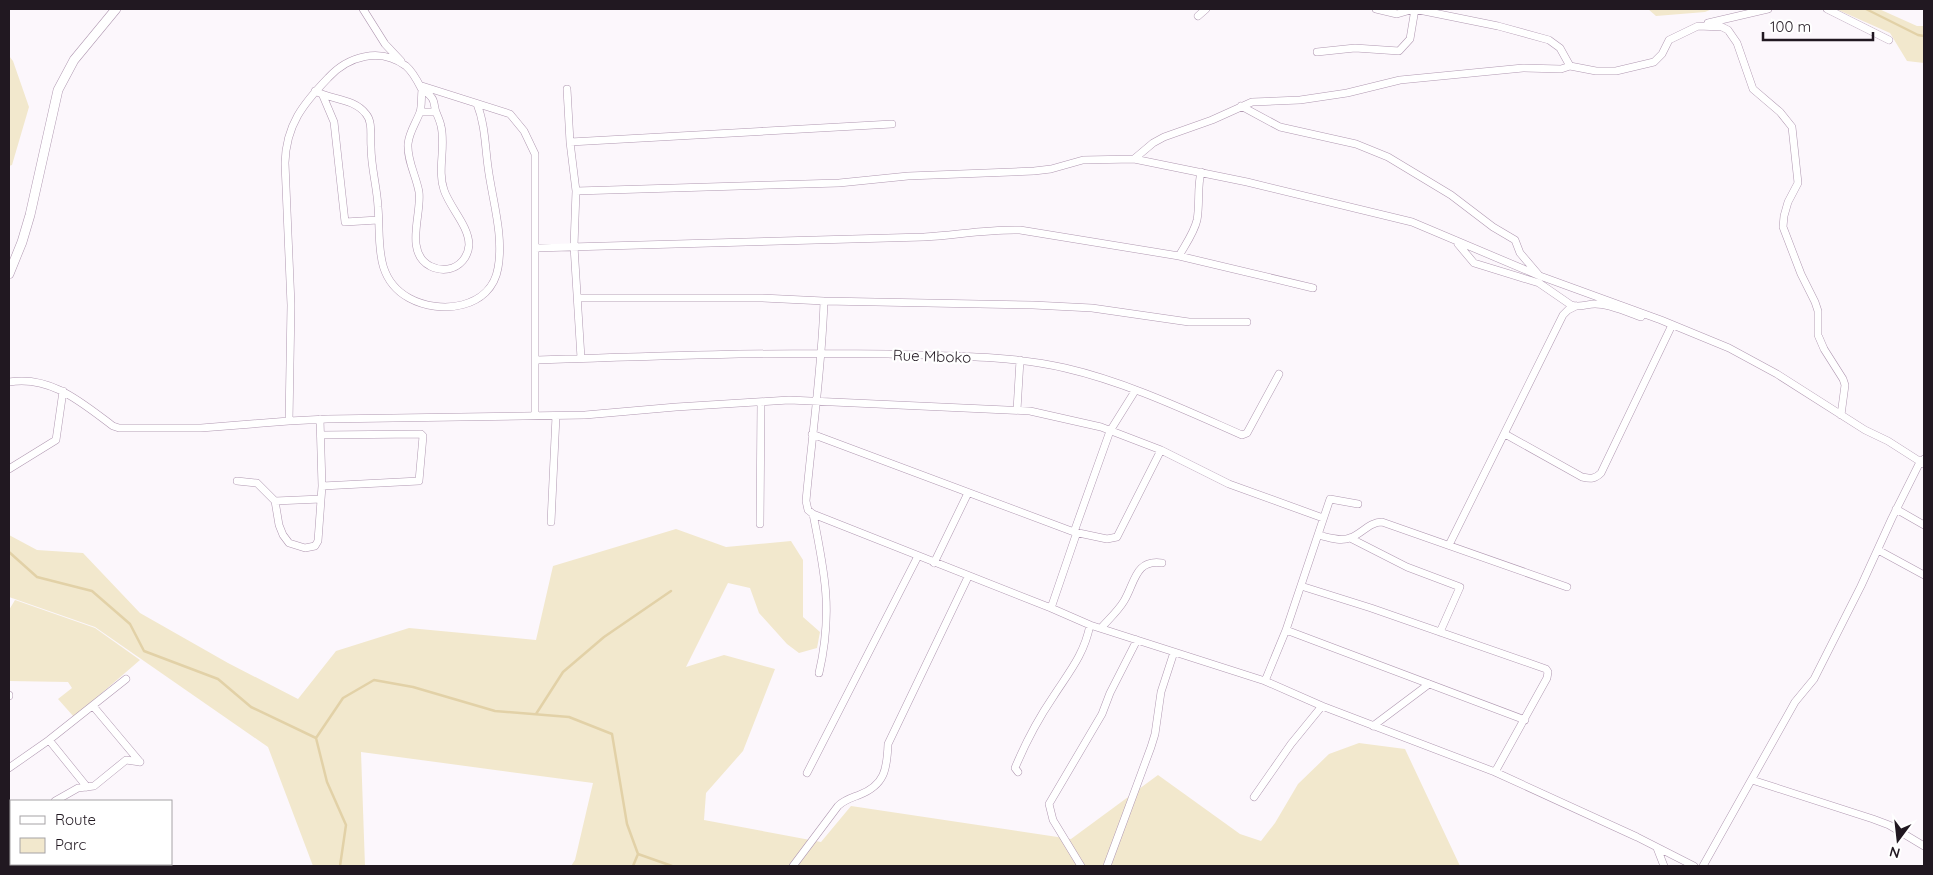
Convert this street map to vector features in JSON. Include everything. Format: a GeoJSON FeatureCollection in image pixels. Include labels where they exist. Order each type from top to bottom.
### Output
{"type":"FeatureCollection","features":[{"type":"Feature","properties":{"kind":"street"},"geometry":{"type":"LineString","coordinates":[[9,274],[22,242],[30,215],[58,90],[74,60],[116,9]]}},
{"type":"Feature","properties":{"kind":"street"},"geometry":{"type":"LineString","coordinates":[[363,9],[385,44],[406,67],[421,88],[431,96],[439,118],[443,136],[442,170],[444,190],[469,242],[468,250],[462,262],[450,269],[433,267],[426,263],[420,257],[417,250],[416,239],[420,203],[416,178],[409,158],[408,143],[413,125],[420,112],[421,88]]}},
{"type":"Feature","properties":{"kind":"street"},"geometry":{"type":"LineString","coordinates":[[1198,16],[1206,9]]}},
{"type":"Feature","properties":{"kind":"street"},"geometry":{"type":"LineString","coordinates":[[1376,9],[1397,14],[1414,9],[1498,26],[1549,40],[1560,48],[1570,66]]}},
{"type":"Feature","properties":{"kind":"street"},"geometry":{"type":"LineString","coordinates":[[1317,52],[1354,48],[1399,51],[1410,40],[1414,9]]}},
{"type":"Feature","properties":{"kind":"street"},"geometry":{"type":"LineString","coordinates":[[1134,159],[1164,137],[1212,120],[1252,102],[1300,100],[1338,94],[1400,80],[1523,68],[1561,69],[1570,66],[1596,71],[1616,71],[1654,62],[1662,54],[1669,40],[1698,26],[1768,9]]}},
{"type":"Feature","properties":{"kind":"street"},"geometry":{"type":"LineString","coordinates":[[1827,9],[1889,40]]}},
{"type":"Feature","properties":{"kind":"street"},"geometry":{"type":"LineString","coordinates":[[1698,26],[1716,26],[1728,30],[1737,43],[1753,89],[1780,112],[1792,126],[1798,183],[1788,202],[1783,227],[1800,274],[1818,311],[1818,335],[1845,385],[1841,415]]}},
{"type":"Feature","properties":{"kind":"street"},"geometry":{"type":"LineString","coordinates":[[289,421],[290,305],[286,147],[291,128],[302,107],[315,91],[334,71],[349,61],[362,56],[379,56],[390,58],[406,67]]}},
{"type":"Feature","properties":{"kind":"street"},"geometry":{"type":"LineString","coordinates":[[421,88],[510,114],[524,131],[535,154],[535,415]]}},
{"type":"Feature","properties":{"kind":"street"},"geometry":{"type":"LineString","coordinates":[[566,89],[576,191],[574,246],[581,358]]}},
{"type":"Feature","properties":{"kind":"street"},"geometry":{"type":"LineString","coordinates":[[315,91],[323,96],[351,103],[362,109],[367,115],[378,208],[379,253],[396,288],[407,297],[426,305],[447,308],[470,303],[487,290],[496,276],[498,268],[499,245],[483,123],[477,104]]}},
{"type":"Feature","properties":{"kind":"street"},"geometry":{"type":"LineString","coordinates":[[323,96],[334,122],[345,222],[378,220]]}},
{"type":"Feature","properties":{"kind":"street"},"geometry":{"type":"LineString","coordinates":[[1241,106],[1280,127],[1356,144],[1388,157],[1451,196],[1493,227],[1515,240],[1520,253],[1540,276]]}},
{"type":"Feature","properties":{"kind":"street"},"geometry":{"type":"LineString","coordinates":[[420,112],[436,112]]}},
{"type":"Feature","properties":{"kind":"street"},"geometry":{"type":"LineString","coordinates":[[570,142],[892,124]]}},
{"type":"Feature","properties":{"kind":"street"},"geometry":{"type":"LineString","coordinates":[[576,191],[839,183],[908,176],[1034,171],[1051,169],[1083,160],[1134,159],[1201,172],[1412,222],[1540,276],[1662,320],[1729,348],[1777,374],[1865,430],[1923,461],[1896,509],[1878,550],[1814,679],[1795,702],[1703,866]]}},
{"type":"Feature","properties":{"kind":"street"},"geometry":{"type":"LineString","coordinates":[[1179,256],[1197,221],[1199,204],[1198,186],[1201,172]]}},
{"type":"Feature","properties":{"kind":"street"},"geometry":{"type":"LineString","coordinates":[[535,248],[954,236],[998,229],[1020,230],[1179,256],[1313,288]]}},
{"type":"Feature","properties":{"kind":"street"},"geometry":{"type":"LineString","coordinates":[[1457,242],[1474,262],[1538,283],[1564,301],[1576,306]]}},
{"type":"Feature","properties":{"kind":"street"},"geometry":{"type":"LineString","coordinates":[[578,298],[762,298],[1072,307],[1092,308],[1188,322],[1248,322]]}},
{"type":"Feature","properties":{"kind":"street"},"geometry":{"type":"LineString","coordinates":[[824,301],[822,353],[806,501],[808,510],[813,514],[1090,625],[1265,682],[1494,772],[1637,836],[1656,848],[1694,866]]}},
{"type":"Feature","properties":{"kind":"street"},"geometry":{"type":"LineString","coordinates":[[1449,545],[1563,315],[1576,306],[1595,304],[1646,319],[1662,320]]}},
{"type":"Feature","properties":{"kind":"street"},"geometry":{"type":"LineString","coordinates":[[1505,434],[1582,477],[1594,478],[1598,476],[1672,325]]}},
{"type":"Feature","properties":{"kind":"street","name":"Rue Mboko"},"geometry":{"type":"LineString","coordinates":[[535,360],[760,353],[928,355],[1020,360],[1064,367],[1135,391],[1245,435],[1279,374]]}},
{"type":"Feature","properties":{"kind":"street"},"geometry":{"type":"LineString","coordinates":[[1017,410],[1020,360]]}},
{"type":"Feature","properties":{"kind":"street"},"geometry":{"type":"LineString","coordinates":[[9,382],[40,383],[63,391],[82,402],[116,427],[202,428],[289,421],[556,416],[816,400],[1017,410],[1041,413],[1101,427],[1161,450],[1229,484],[1323,518]]}},
{"type":"Feature","properties":{"kind":"street"},"geometry":{"type":"LineString","coordinates":[[9,469],[56,440],[63,391]]}},
{"type":"Feature","properties":{"kind":"street"},"geometry":{"type":"LineString","coordinates":[[1051,608],[1110,431],[1135,391]]}},
{"type":"Feature","properties":{"kind":"street"},"geometry":{"type":"LineString","coordinates":[[760,524],[762,402]]}},
{"type":"Feature","properties":{"kind":"street"},"geometry":{"type":"LineString","coordinates":[[551,522],[556,416]]}},
{"type":"Feature","properties":{"kind":"street"},"geometry":{"type":"LineString","coordinates":[[237,481],[257,483],[275,502],[279,525],[289,543],[305,548],[314,546],[318,541],[322,486],[320,420]]}},
{"type":"Feature","properties":{"kind":"street"},"geometry":{"type":"LineString","coordinates":[[321,435],[421,434],[423,436],[419,481],[322,486]]}},
{"type":"Feature","properties":{"kind":"street"},"geometry":{"type":"LineString","coordinates":[[812,434],[1075,532],[1110,539],[1117,537],[1161,450]]}},
{"type":"Feature","properties":{"kind":"street"},"geometry":{"type":"LineString","coordinates":[[934,563],[968,493]]}},
{"type":"Feature","properties":{"kind":"street"},"geometry":{"type":"LineString","coordinates":[[275,502],[320,498]]}},
{"type":"Feature","properties":{"kind":"street"},"geometry":{"type":"LineString","coordinates":[[1265,682],[1286,630],[1330,499],[1358,504]]}},
{"type":"Feature","properties":{"kind":"street"},"geometry":{"type":"LineString","coordinates":[[1896,509],[1924,525]]}},
{"type":"Feature","properties":{"kind":"street"},"geometry":{"type":"LineString","coordinates":[[813,514],[828,598],[825,645],[819,673]]}},
{"type":"Feature","properties":{"kind":"street"},"geometry":{"type":"LineString","coordinates":[[1318,535],[1342,540],[1350,538],[1372,524],[1382,522],[1567,587]]}},
{"type":"Feature","properties":{"kind":"street"},"geometry":{"type":"LineString","coordinates":[[1350,538],[1407,567],[1460,587],[1440,632]]}},
{"type":"Feature","properties":{"kind":"street"},"geometry":{"type":"LineString","coordinates":[[1878,550],[1924,575]]}},
{"type":"Feature","properties":{"kind":"street"},"geometry":{"type":"LineString","coordinates":[[807,773],[918,556]]}},
{"type":"Feature","properties":{"kind":"street"},"geometry":{"type":"LineString","coordinates":[[1101,628],[1122,604],[1141,568],[1153,562],[1162,563]]}},
{"type":"Feature","properties":{"kind":"street"},"geometry":{"type":"LineString","coordinates":[[793,866],[843,801],[871,789],[879,783],[884,775],[887,764],[888,744],[968,577]]}},
{"type":"Feature","properties":{"kind":"street"},"geometry":{"type":"LineString","coordinates":[[1301,586],[1546,669],[1547,678],[1494,772]]}},
{"type":"Feature","properties":{"kind":"street"},"geometry":{"type":"LineString","coordinates":[[1018,772],[1015,768],[1020,756],[1049,702],[1081,655],[1087,642],[1090,625]]}},
{"type":"Feature","properties":{"kind":"street"},"geometry":{"type":"LineString","coordinates":[[1286,630],[1525,720]]}},
{"type":"Feature","properties":{"kind":"street"},"geometry":{"type":"LineString","coordinates":[[1080,866],[1052,820],[1050,804],[1098,722],[1137,640]]}},
{"type":"Feature","properties":{"kind":"street"},"geometry":{"type":"LineString","coordinates":[[1107,866],[1151,747],[1155,734],[1161,692],[1174,652]]}},
{"type":"Feature","properties":{"kind":"street"},"geometry":{"type":"LineString","coordinates":[[9,768],[49,740],[126,679]]}},
{"type":"Feature","properties":{"kind":"street"},"geometry":{"type":"LineString","coordinates":[[1374,726],[1429,684]]}},
{"type":"Feature","properties":{"kind":"street"},"geometry":{"type":"LineString","coordinates":[[57,800],[78,788],[94,786],[126,760],[140,762],[93,706]]}},
{"type":"Feature","properties":{"kind":"street"},"geometry":{"type":"LineString","coordinates":[[1254,797],[1291,744],[1322,706]]}},
{"type":"Feature","properties":{"kind":"street"},"geometry":{"type":"LineString","coordinates":[[49,740],[87,787]]}},
{"type":"Feature","properties":{"kind":"street"},"geometry":{"type":"LineString","coordinates":[[1752,780],[1889,825],[1924,846]]}},
{"type":"Feature","properties":{"kind":"street"},"geometry":{"type":"LineString","coordinates":[[1656,848],[1664,866]]}},
{"type":"Feature","properties":{"kind":"green space"},"geometry":{"type":"Polygon","coordinates":[[[1648,9],[1712,9],[1705,12],[1656,16],[1648,9]]]}},
{"type":"Feature","properties":{"kind":"green space"},"geometry":{"type":"Polygon","coordinates":[[[1836,9],[1879,9],[1917,26],[1924,26],[1924,63],[1907,61],[1890,33],[1836,9]]]}},
{"type":"Feature","properties":{"kind":"green space"},"geometry":{"type":"Polygon","coordinates":[[[9,56],[13,61],[29,107],[12,165],[9,166],[9,56]]]}},
{"type":"Feature","properties":{"kind":"green space"},"geometry":{"type":"Polygon","coordinates":[[[676,529],[726,547],[791,541],[803,560],[803,617],[820,632],[817,648],[799,653],[787,644],[759,613],[750,588],[728,583],[686,667],[724,655],[775,669],[743,751],[706,793],[704,820],[821,842],[851,806],[1071,839],[1158,775],[1240,834],[1261,841],[1275,823],[1298,784],[1329,754],[1359,743],[1405,749],[1460,866],[571,866],[575,860],[593,783],[361,752],[365,866],[313,866],[268,747],[95,627],[9,597],[9,535],[37,550],[83,553],[140,613],[228,663],[298,699],[336,651],[409,628],[536,640],[553,566],[676,529]]]}},
{"type":"Feature","properties":{"kind":"green space"},"geometry":{"type":"Polygon","coordinates":[[[15,600],[95,628],[140,660],[74,717],[58,699],[72,688],[68,682],[9,681],[9,610],[15,600]]]}},
{"type":"Feature","properties":{"kind":"waterway"},"geometry":{"type":"LineString","coordinates":[[1866,9],[1918,35],[1924,36]]}},
{"type":"Feature","properties":{"kind":"waterway"},"geometry":{"type":"LineString","coordinates":[[9,552],[37,577],[92,591],[130,624],[144,651],[218,679],[251,707],[316,738],[343,698],[374,680],[413,687],[495,711],[569,717],[612,734],[627,824],[638,854],[672,866]]}},
{"type":"Feature","properties":{"kind":"waterway"},"geometry":{"type":"LineString","coordinates":[[536,714],[563,672],[604,637],[671,591]]}},
{"type":"Feature","properties":{"kind":"waterway"},"geometry":{"type":"LineString","coordinates":[[316,738],[327,782],[346,825],[340,866]]}},
{"type":"Feature","properties":{"kind":"waterway"},"geometry":{"type":"LineString","coordinates":[[633,866],[638,854]]}}]}
